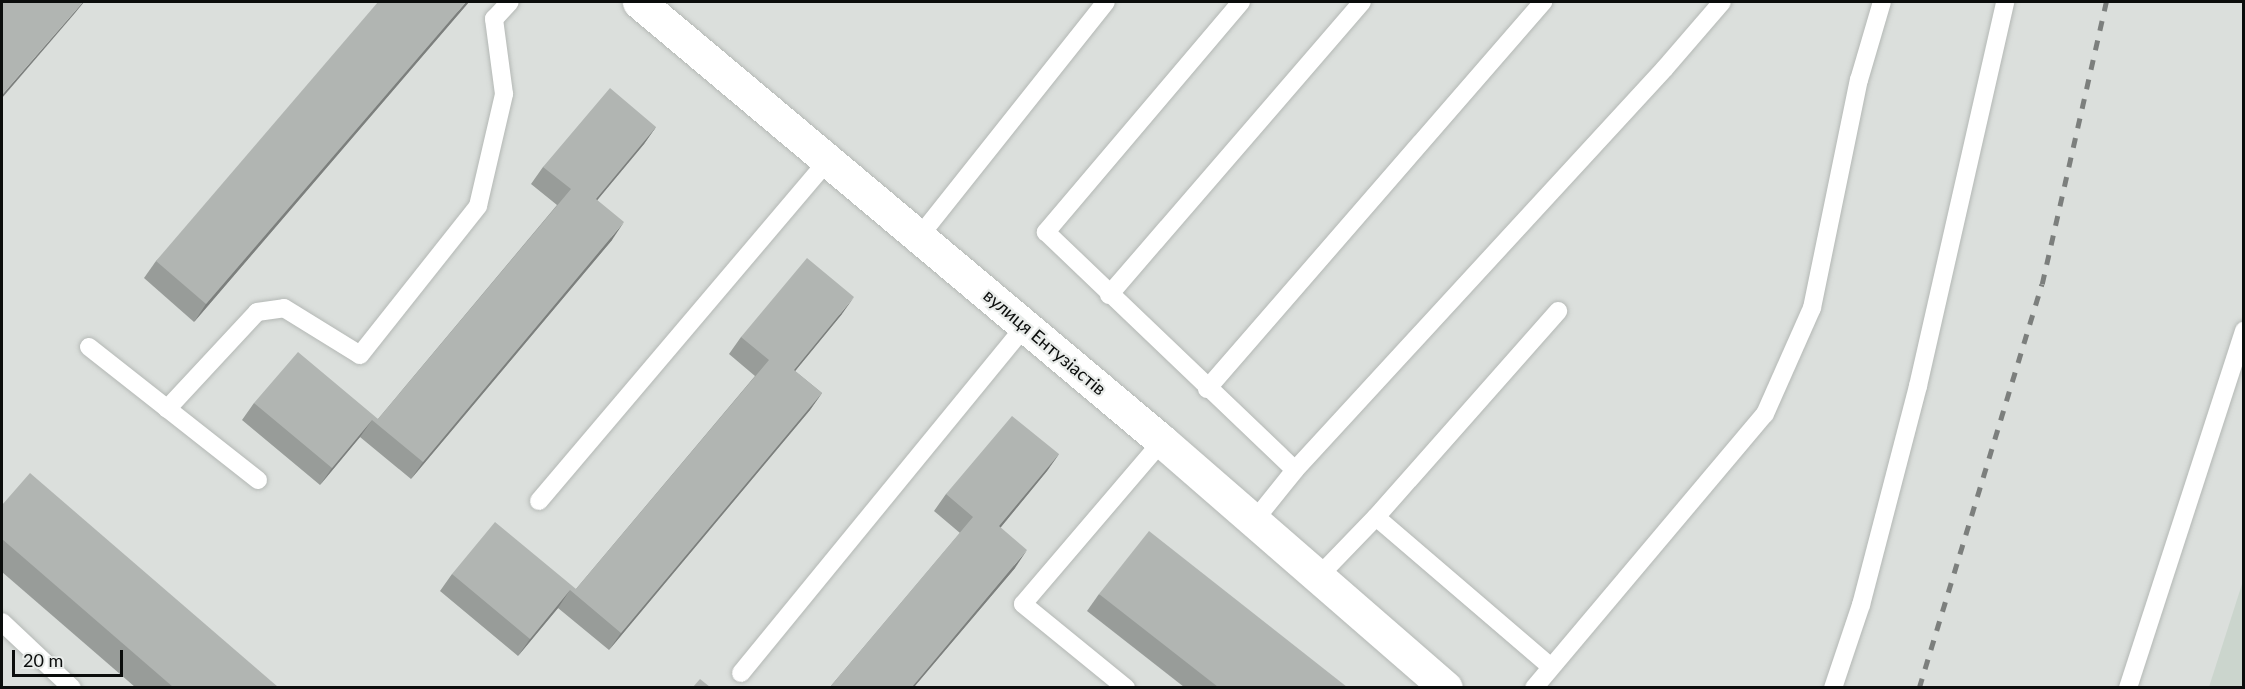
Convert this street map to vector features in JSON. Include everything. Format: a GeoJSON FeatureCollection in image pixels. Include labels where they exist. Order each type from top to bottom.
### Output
{"type":"FeatureCollection","features":[{"type":"Feature","properties":{"kind":"street","name":"вулиця Ентузіастів"},"geometry":{"type":"LineString","coordinates":[[639,2],[1162,441],[1446,687]]}},
{"type":"Feature","properties":{"kind":"lane"},"geometry":{"type":"LineString","coordinates":[[166,409],[257,312],[284,308],[360,355],[478,206],[504,94],[494,20],[510,2]]}},
{"type":"Feature","properties":{"kind":"lane"},"geometry":{"type":"LineString","coordinates":[[919,237],[1107,2]]}},
{"type":"Feature","properties":{"kind":"lane"},"geometry":{"type":"LineString","coordinates":[[1241,2],[1046,232],[1109,295],[1294,470]]}},
{"type":"Feature","properties":{"kind":"lane"},"geometry":{"type":"LineString","coordinates":[[1109,295],[1362,2]]}},
{"type":"Feature","properties":{"kind":"lane"},"geometry":{"type":"LineString","coordinates":[[1207,389],[1542,2]]}},
{"type":"Feature","properties":{"kind":"lane"},"geometry":{"type":"LineString","coordinates":[[1254,521],[1294,470],[1665,68],[1722,2]]}},
{"type":"Feature","properties":{"kind":"lane"},"geometry":{"type":"LineString","coordinates":[[1533,687],[1765,414],[1812,308],[1859,80],[1881,2]]}},
{"type":"Feature","properties":{"kind":"lane"},"geometry":{"type":"LineString","coordinates":[[1833,687],[1861,605],[1918,386],[2005,2]]}},
{"type":"Feature","properties":{"kind":"lane"},"geometry":{"type":"LineString","coordinates":[[539,501],[828,160]]}},
{"type":"Feature","properties":{"kind":"lane"},"geometry":{"type":"LineString","coordinates":[[1318,577],[1377,517],[1557,311]]}},
{"type":"Feature","properties":{"kind":"lane"},"geometry":{"type":"LineString","coordinates":[[741,673],[1025,326]]}},
{"type":"Feature","properties":{"kind":"lane"},"geometry":{"type":"LineString","coordinates":[[2128,687],[2244,330]]}},
{"type":"Feature","properties":{"kind":"lane"},"geometry":{"type":"LineString","coordinates":[[89,347],[258,480]]}},
{"type":"Feature","properties":{"kind":"lane"},"geometry":{"type":"LineString","coordinates":[[1126,687],[1023,604],[1162,441]]}},
{"type":"Feature","properties":{"kind":"lane"},"geometry":{"type":"LineString","coordinates":[[1377,517],[1550,666]]}},
{"type":"Feature","properties":{"kind":"lane"},"geometry":{"type":"LineString","coordinates":[[2,622],[72,687]]}},
{"type":"Feature","properties":{"kind":"shaded area"},"geometry":{"type":"Polygon","coordinates":[[[2243,581],[2243,687],[2209,687],[2243,581]]]}},
{"type":"Feature","properties":{"kind":"building"},"geometry":{"type":"Polygon","coordinates":[[[2,2],[83,2],[2,95],[2,2]]]}},
{"type":"Feature","properties":{"kind":"building"},"geometry":{"type":"Polygon","coordinates":[[[378,2],[466,2],[206,304],[156,261],[378,2]]]}},
{"type":"Feature","properties":{"kind":"building"},"geometry":{"type":"Polygon","coordinates":[[[610,88],[656,127],[596,199],[624,222],[423,462],[372,420],[332,468],[254,403],[298,352],[378,419],[571,189],[543,167],[610,88]]]}},
{"type":"Feature","properties":{"kind":"building"},"geometry":{"type":"Polygon","coordinates":[[[807,258],[854,297],[794,370],[822,393],[621,633],[570,590],[530,639],[452,574],[495,522],[576,589],[769,360],[741,337],[807,258]]]}},
{"type":"Feature","properties":{"kind":"building"},"geometry":{"type":"Polygon","coordinates":[[[1012,416],[1059,454],[999,526],[1027,550],[912,687],[830,687],[973,517],[946,494],[1012,416]]]}},
{"type":"Feature","properties":{"kind":"building"},"geometry":{"type":"Polygon","coordinates":[[[30,473],[278,687],[173,687],[2,539],[2,505],[30,473]]]}},
{"type":"Feature","properties":{"kind":"building"},"geometry":{"type":"Polygon","coordinates":[[[1149,531],[1347,687],[1218,687],[1099,594],[1149,531]]]}},
{"type":"Feature","properties":{"kind":"building"},"geometry":{"type":"Polygon","coordinates":[[[700,679],[710,687],[693,687],[700,679]]]}},
{"type":"Feature","properties":{"kind":"railway"},"geometry":{"type":"LineString","coordinates":[[1919,688],[2042,284],[2106,2]]}}]}
